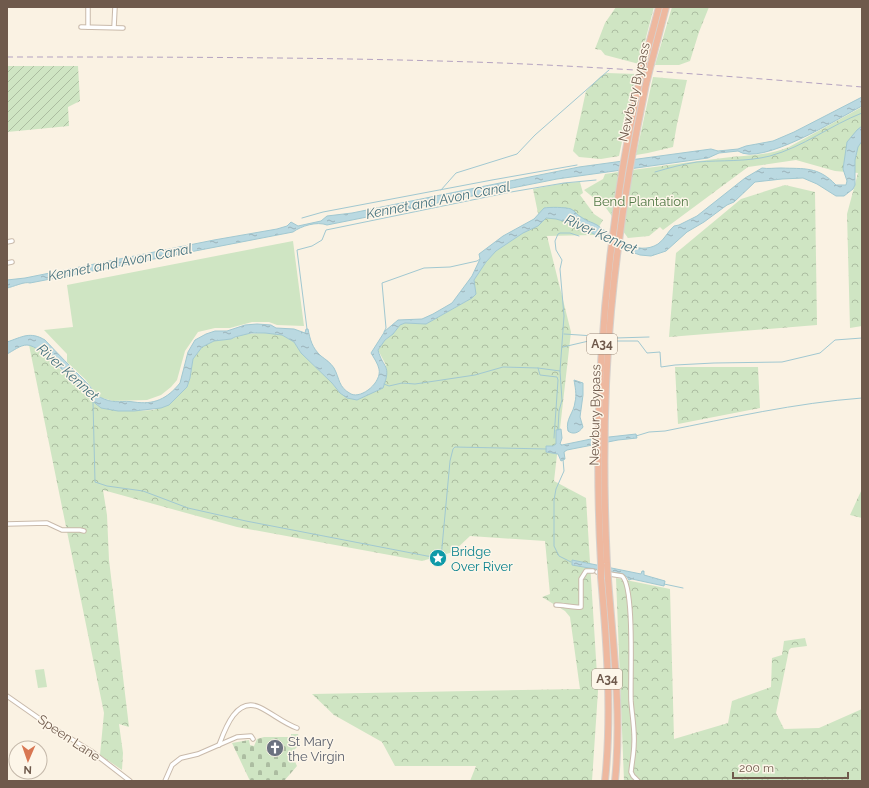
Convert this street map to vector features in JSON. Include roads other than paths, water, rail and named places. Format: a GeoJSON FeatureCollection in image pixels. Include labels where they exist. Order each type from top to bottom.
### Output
{"type":"FeatureCollection","features":[{"type":"Feature","properties":{"kind":"highway","name":"Newbury Bypass"},"geometry":{"type":"LineString","coordinates":[[605,781],[607,743],[607,682],[600,563],[598,447],[601,434],[608,345],[620,230],[643,84],[644,63],[659,7]]}},
{"type":"Feature","properties":{"kind":"highway","name":"Newbury Bypass"},"geometry":{"type":"LineString","coordinates":[[616,781],[618,739],[617,703],[607,565],[605,446],[601,434],[602,344],[610,254],[624,156],[643,84],[651,64],[666,7]]}},
{"type":"Feature","properties":{"kind":"street"},"geometry":{"type":"LineString","coordinates":[[88,7],[88,27]]}},
{"type":"Feature","properties":{"kind":"street"},"geometry":{"type":"LineString","coordinates":[[114,7],[114,27]]}},
{"type":"Feature","properties":{"kind":"street"},"geometry":{"type":"LineString","coordinates":[[81,27],[123,28]]}},
{"type":"Feature","properties":{"kind":"street"},"geometry":{"type":"LineString","coordinates":[[7,242],[12,241]]}},
{"type":"Feature","properties":{"kind":"street"},"geometry":{"type":"LineString","coordinates":[[7,263],[12,262]]}},
{"type":"Feature","properties":{"kind":"street"},"geometry":{"type":"LineString","coordinates":[[7,524],[47,523],[62,530],[84,531]]}},
{"type":"Feature","properties":{"kind":"street"},"geometry":{"type":"LineString","coordinates":[[556,605],[567,605],[578,608],[581,607],[581,579],[586,571],[595,571],[622,576],[624,578],[630,613],[631,690],[634,743],[631,772],[638,781]]}},
{"type":"Feature","properties":{"kind":"street","name":"Speen Lane"},"geometry":{"type":"LineString","coordinates":[[7,696],[91,751],[130,781]]}},
{"type":"Feature","properties":{"kind":"street"},"geometry":{"type":"LineString","coordinates":[[219,744],[233,715],[239,708],[248,706],[257,706],[287,724],[297,728]]}},
{"type":"Feature","properties":{"kind":"street"},"geometry":{"type":"LineString","coordinates":[[165,781],[172,765],[181,758],[198,754],[219,744],[242,736],[251,736],[253,739]]}},
{"type":"Feature","properties":{"kind":"water","name":"Kennet and Avon Canal"},"geometry":{"type":"Polygon","coordinates":[[[862,97],[862,106],[800,139],[764,152],[749,154],[738,151],[719,153],[708,158],[557,179],[327,225],[309,225],[293,232],[25,283],[7,288],[7,280],[25,278],[214,240],[277,229],[287,226],[291,222],[298,226],[321,221],[327,216],[352,213],[579,167],[711,149],[718,151],[738,149],[773,141],[794,132],[862,97]]]}},
{"type":"Feature","properties":{"kind":"water","name":"River Kennet"},"geometry":{"type":"Polygon","coordinates":[[[862,126],[862,141],[858,147],[855,160],[855,185],[853,189],[844,196],[836,196],[817,184],[803,178],[755,182],[734,202],[727,205],[704,222],[687,232],[666,251],[651,256],[640,255],[626,250],[574,224],[546,218],[538,226],[523,233],[496,251],[486,262],[474,280],[476,294],[472,298],[426,324],[405,323],[400,325],[393,334],[385,340],[378,350],[387,370],[383,388],[357,400],[347,398],[340,393],[332,383],[301,353],[294,342],[282,335],[251,333],[231,339],[214,341],[202,347],[193,359],[187,387],[169,405],[161,408],[134,411],[118,411],[101,408],[90,399],[89,396],[59,366],[41,351],[33,347],[27,345],[22,346],[7,354],[7,342],[30,335],[40,337],[45,340],[101,398],[112,401],[148,403],[160,400],[175,389],[180,383],[188,352],[195,340],[206,334],[215,331],[227,331],[245,325],[257,324],[271,325],[276,328],[294,329],[305,333],[306,329],[308,329],[313,347],[333,366],[344,389],[351,394],[360,394],[365,392],[374,384],[379,374],[377,363],[371,353],[385,331],[398,320],[422,319],[452,303],[472,276],[480,259],[479,254],[503,236],[534,219],[544,208],[558,207],[571,209],[578,215],[597,225],[626,244],[642,248],[650,247],[658,244],[674,226],[697,216],[745,178],[762,168],[797,168],[810,170],[823,174],[836,185],[846,185],[847,181],[843,169],[847,142],[862,126]]]}},
{"type":"Feature","properties":{"kind":"water"},"geometry":{"type":"Polygon","coordinates":[[[574,380],[583,383],[580,417],[583,427],[578,432],[574,433],[568,431],[567,427],[576,399],[574,380]]]}},
{"type":"Feature","properties":{"kind":"water"},"geometry":{"type":"Polygon","coordinates":[[[561,429],[562,438],[560,444],[562,445],[591,439],[636,434],[637,438],[618,440],[567,450],[564,452],[565,459],[561,461],[558,454],[546,452],[546,446],[553,446],[556,444],[556,430],[561,429]]]}},
{"type":"Feature","properties":{"kind":"water"},"geometry":{"type":"Polygon","coordinates":[[[572,560],[641,574],[642,571],[644,571],[644,575],[665,581],[664,586],[632,579],[629,580],[623,574],[572,565],[572,560]]]}},
{"type":"Feature","properties":{"kind":"waterway","name":"Kennet and Avon Canal"},"geometry":{"type":"LineString","coordinates":[[441,190],[456,173],[517,154],[535,135],[609,70]]}},
{"type":"Feature","properties":{"kind":"waterway"},"geometry":{"type":"LineString","coordinates":[[655,172],[697,162],[743,160],[770,156],[805,142],[862,113]]}},
{"type":"Feature","properties":{"kind":"waterway","name":"Kennet and Avon Canal"},"geometry":{"type":"LineString","coordinates":[[302,218],[323,212],[577,165]]}},
{"type":"Feature","properties":{"kind":"waterway","name":"Kennet and Avon Canal"},"geometry":{"type":"LineString","coordinates":[[307,329],[297,250],[312,246],[322,240],[326,230],[511,192],[564,183],[596,180]]}},
{"type":"Feature","properties":{"kind":"waterway","name":"River Kennet"},"geometry":{"type":"LineString","coordinates":[[558,430],[559,411],[562,400],[560,371],[564,316],[560,269],[562,260],[556,250],[555,241],[560,233],[570,233],[579,236]]}},
{"type":"Feature","properties":{"kind":"waterway"},"geometry":{"type":"LineString","coordinates":[[384,332],[386,328],[382,283],[424,268],[450,267],[480,259]]}},
{"type":"Feature","properties":{"kind":"waterway"},"geometry":{"type":"LineString","coordinates":[[564,334],[594,336]]}},
{"type":"Feature","properties":{"kind":"waterway"},"geometry":{"type":"LineString","coordinates":[[616,338],[649,337]]}},
{"type":"Feature","properties":{"kind":"waterway"},"geometry":{"type":"LineString","coordinates":[[616,341],[638,341],[647,353],[660,352],[661,367],[714,363],[782,362],[820,353],[835,340],[862,338]]}},
{"type":"Feature","properties":{"kind":"waterway"},"geometry":{"type":"LineString","coordinates":[[563,347],[593,340]]}},
{"type":"Feature","properties":{"kind":"waterway"},"geometry":{"type":"LineString","coordinates":[[384,384],[389,386],[402,383],[415,384],[475,375],[503,367],[538,368],[560,371]]}},
{"type":"Feature","properties":{"kind":"waterway"},"geometry":{"type":"LineString","coordinates":[[538,368],[540,375],[557,377],[558,380],[554,438]]}},
{"type":"Feature","properties":{"kind":"waterway"},"geometry":{"type":"LineString","coordinates":[[636,436],[649,432],[665,431],[787,407],[862,398]]}},
{"type":"Feature","properties":{"kind":"waterway","name":"River Kennet"},"geometry":{"type":"LineString","coordinates":[[93,402],[95,482],[107,486],[143,491],[188,508],[246,521],[441,558],[450,461],[453,449],[455,447],[546,449]]}},
{"type":"Feature","properties":{"kind":"waterway"},"geometry":{"type":"LineString","coordinates":[[563,459],[564,471],[556,489],[554,500],[554,546],[559,556],[571,562]]}},
{"type":"Feature","properties":{"kind":"waterway"},"geometry":{"type":"LineString","coordinates":[[664,584],[683,588]]}},
{"type":"Feature","properties":{"kind":"railway"},"geometry":{"type":"LineString","coordinates":[[7,57],[316,58],[502,63],[592,67],[862,87]]}},
{"type":"Feature","properties":{"kind":"place","name":"Bridge Over River"},"geometry":{"type":"Point","coordinates":[438,558]}},
{"type":"Feature","properties":{"kind":"place","name":"St Mary the Virgin"},"geometry":{"type":"Point","coordinates":[275,748]}},
{"type":"Feature","properties":{"kind":"park label","name":"Bend Plantation"},"geometry":{"type":"Point","coordinates":[641,201]}}]}
